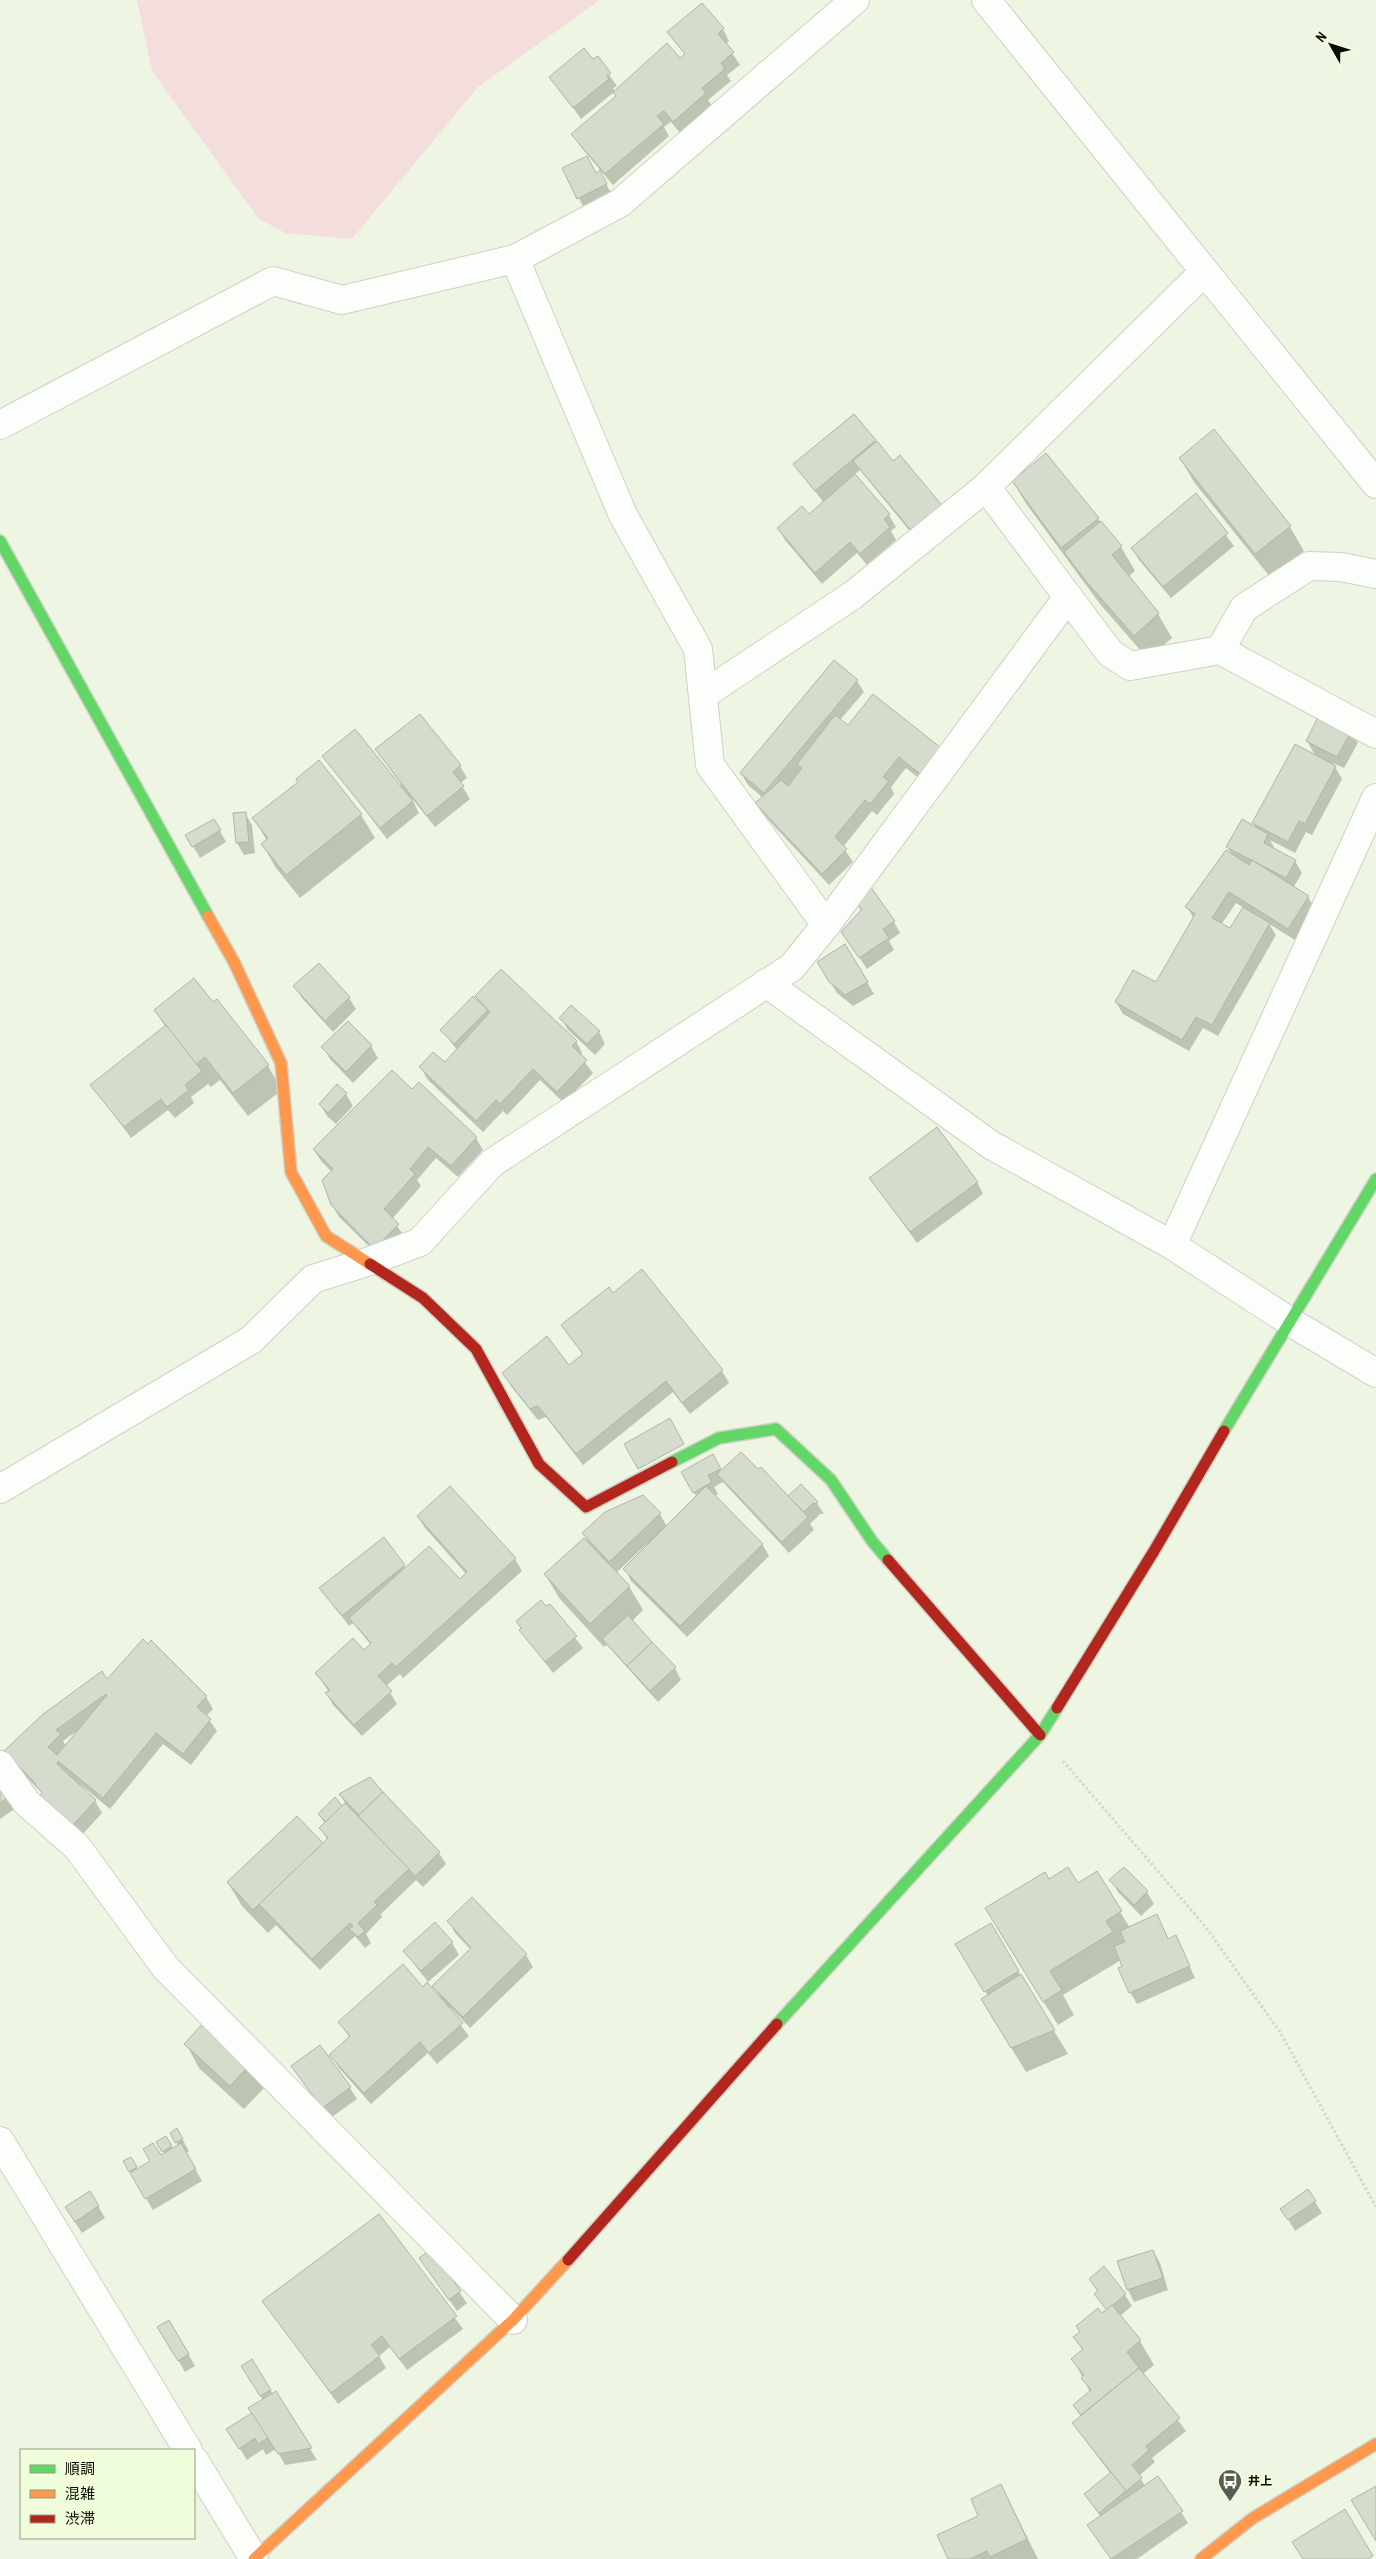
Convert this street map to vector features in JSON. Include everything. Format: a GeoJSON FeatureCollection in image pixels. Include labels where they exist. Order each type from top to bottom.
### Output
{"type":"FeatureCollection","features":[{"type":"Feature","properties":{"kind":"street"},"geometry":{"type":"LineString","coordinates":[[0,425],[273,282],[342,300],[515,259],[620,204],[855,0]]}},
{"type":"Feature","properties":{"kind":"street"},"geometry":{"type":"LineString","coordinates":[[986,0],[1376,484]]}},
{"type":"Feature","properties":{"kind":"street"},"geometry":{"type":"LineString","coordinates":[[515,259],[623,515],[698,649],[710,765],[826,925]]}},
{"type":"Feature","properties":{"kind":"street"},"geometry":{"type":"LineString","coordinates":[[702,695],[853,594],[986,487],[1204,272]]}},
{"type":"Feature","properties":{"kind":"street"},"geometry":{"type":"LineString","coordinates":[[986,487],[1110,653],[1130,666],[1220,650],[1376,734]]}},
{"type":"Feature","properties":{"kind":"street"},"geometry":{"type":"LineString","coordinates":[[0,541],[234,962],[281,1063],[291,1172],[326,1236],[423,1298],[476,1349],[539,1464],[586,1507],[719,1438],[776,1429],[831,1480],[872,1541],[1040,1735]]}},
{"type":"Feature","properties":{"kind":"street"},"geometry":{"type":"LineString","coordinates":[[1220,650],[1244,608],[1309,566],[1341,567],[1376,574]]}},
{"type":"Feature","properties":{"kind":"street"},"geometry":{"type":"LineString","coordinates":[[0,1489],[251,1340],[313,1278],[367,1262],[420,1242],[492,1163],[792,967],[826,925],[1068,597]]}},
{"type":"Feature","properties":{"kind":"street"},"geometry":{"type":"LineString","coordinates":[[1172,1245],[1376,798]]}},
{"type":"Feature","properties":{"kind":"street"},"geometry":{"type":"LineString","coordinates":[[766,983],[991,1145],[1172,1245],[1289,1321],[1376,1373]]}},
{"type":"Feature","properties":{"kind":"street"},"geometry":{"type":"LineString","coordinates":[[195,2462],[254,2559],[512,2320],[634,2188],[775,2026],[1040,1735],[1154,1551],[1289,1321],[1376,1179]]}},
{"type":"Feature","properties":{"kind":"street"},"geometry":{"type":"LineString","coordinates":[[0,1765],[27,1803],[78,1847],[165,1967],[512,2320]]}},
{"type":"Feature","properties":{"kind":"street"},"geometry":{"type":"LineString","coordinates":[[0,2141],[187,2449]]}},
{"type":"Feature","properties":{"kind":"street"},"geometry":{"type":"LineString","coordinates":[[1201,2559],[1252,2518],[1376,2444]]}},
{"type":"Feature","properties":{"kind":"path"},"geometry":{"type":"LineString","coordinates":[[1040,1735],[1205,1926],[1280,2032],[1376,2207]]}},
{"type":"Feature","properties":{"kind":"shaded area"},"geometry":{"type":"Polygon","coordinates":[[[137,0],[600,0],[478,87],[352,239],[285,233],[258,218],[152,71],[137,0]]]}},
{"type":"Feature","properties":{"kind":"building"},"geometry":{"type":"Polygon","coordinates":[[[702,3],[724,28],[718,34],[734,52],[721,63],[725,69],[702,88],[706,93],[673,122],[664,111],[657,116],[664,124],[605,174],[571,134],[616,96],[613,92],[667,43],[680,58],[685,54],[667,32],[702,3]]]}},
{"type":"Feature","properties":{"kind":"building"},"geometry":{"type":"Polygon","coordinates":[[[584,48],[593,59],[598,56],[611,73],[607,76],[609,79],[573,108],[549,77],[584,48]]]}},
{"type":"Feature","properties":{"kind":"building"},"geometry":{"type":"Polygon","coordinates":[[[587,156],[596,173],[600,170],[607,184],[577,199],[562,168],[587,156]]]}},
{"type":"Feature","properties":{"kind":"building"},"geometry":{"type":"Polygon","coordinates":[[[854,414],[876,440],[815,491],[793,464],[854,414]]]}},
{"type":"Feature","properties":{"kind":"building"},"geometry":{"type":"Polygon","coordinates":[[[1214,429],[1291,526],[1255,554],[1179,458],[1214,429]]]}},
{"type":"Feature","properties":{"kind":"building"},"geometry":{"type":"Polygon","coordinates":[[[877,441],[893,461],[900,455],[945,509],[914,534],[853,461],[877,441]]]}},
{"type":"Feature","properties":{"kind":"building"},"geometry":{"type":"Polygon","coordinates":[[[1046,453],[1099,518],[1061,548],[1012,481],[1046,453]]]}},
{"type":"Feature","properties":{"kind":"building"},"geometry":{"type":"Polygon","coordinates":[[[855,474],[890,514],[884,519],[890,527],[860,554],[850,542],[815,573],[777,528],[802,506],[809,514],[855,474]]]}},
{"type":"Feature","properties":{"kind":"building"},"geometry":{"type":"Polygon","coordinates":[[[1196,493],[1228,533],[1163,587],[1131,548],[1196,493]]]}},
{"type":"Feature","properties":{"kind":"building"},"geometry":{"type":"Polygon","coordinates":[[[1101,521],[1122,546],[1112,555],[1159,613],[1134,636],[1085,580],[1064,552],[1101,521]]]}},
{"type":"Feature","properties":{"kind":"building"},"geometry":{"type":"Polygon","coordinates":[[[834,660],[858,680],[764,793],[740,773],[834,660]]]}},
{"type":"Feature","properties":{"kind":"building"},"geometry":{"type":"Polygon","coordinates":[[[873,694],[945,751],[924,777],[899,757],[883,777],[889,781],[870,804],[865,800],[835,837],[847,849],[822,874],[755,803],[781,780],[788,786],[802,768],[797,764],[835,715],[848,725],[873,694]]]}},
{"type":"Feature","properties":{"kind":"building"},"geometry":{"type":"Polygon","coordinates":[[[1320,713],[1352,730],[1337,757],[1306,741],[1320,713]]]}},
{"type":"Feature","properties":{"kind":"building"},"geometry":{"type":"Polygon","coordinates":[[[420,714],[461,765],[453,772],[464,786],[427,816],[375,749],[420,714]]]}},
{"type":"Feature","properties":{"kind":"building"},"geometry":{"type":"Polygon","coordinates":[[[355,729],[413,801],[380,828],[322,756],[355,729]]]}},
{"type":"Feature","properties":{"kind":"building"},"geometry":{"type":"Polygon","coordinates":[[[1295,744],[1336,766],[1305,824],[1299,821],[1288,842],[1252,823],[1295,744]]]}},
{"type":"Feature","properties":{"kind":"building"},"geometry":{"type":"Polygon","coordinates":[[[319,760],[362,814],[286,875],[261,844],[268,838],[252,818],[298,782],[296,779],[319,760]]]}},
{"type":"Feature","properties":{"kind":"building"},"geometry":{"type":"Polygon","coordinates":[[[246,812],[249,842],[236,843],[233,813],[246,812]]]}},
{"type":"Feature","properties":{"kind":"building"},"geometry":{"type":"Polygon","coordinates":[[[214,819],[221,830],[192,847],[185,835],[214,819]]]}},
{"type":"Feature","properties":{"kind":"building"},"geometry":{"type":"Polygon","coordinates":[[[1242,819],[1268,834],[1264,843],[1296,860],[1286,878],[1226,847],[1242,819]]]}},
{"type":"Feature","properties":{"kind":"building"},"geometry":{"type":"Polygon","coordinates":[[[1226,850],[1249,865],[1252,860],[1309,896],[1288,929],[1229,892],[1212,918],[1230,928],[1243,907],[1270,923],[1212,1025],[1196,1017],[1182,1040],[1115,1002],[1133,970],[1156,982],[1195,914],[1185,907],[1226,850]]]}},
{"type":"Feature","properties":{"kind":"building"},"geometry":{"type":"Polygon","coordinates":[[[870,886],[895,921],[883,929],[889,938],[859,958],[841,932],[862,909],[855,903],[870,886]]]}},
{"type":"Feature","properties":{"kind":"building"},"geometry":{"type":"Polygon","coordinates":[[[845,944],[868,982],[845,995],[829,982],[817,962],[845,944]]]}},
{"type":"Feature","properties":{"kind":"building"},"geometry":{"type":"Polygon","coordinates":[[[319,963],[350,997],[325,1021],[293,986],[319,963]]]}},
{"type":"Feature","properties":{"kind":"building"},"geometry":{"type":"Polygon","coordinates":[[[501,969],[577,1041],[572,1046],[587,1060],[557,1092],[533,1069],[500,1104],[496,1100],[476,1121],[419,1067],[433,1052],[445,1062],[490,1012],[475,996],[501,969]]]}},
{"type":"Feature","properties":{"kind":"building"},"geometry":{"type":"Polygon","coordinates":[[[194,978],[213,1002],[217,999],[269,1065],[233,1093],[205,1057],[196,1064],[154,1010],[194,978]]]}},
{"type":"Feature","properties":{"kind":"building"},"geometry":{"type":"Polygon","coordinates":[[[473,996],[488,1010],[454,1044],[440,1030],[473,996]]]}},
{"type":"Feature","properties":{"kind":"building"},"geometry":{"type":"Polygon","coordinates":[[[571,1005],[600,1031],[587,1044],[559,1018],[571,1005]]]}},
{"type":"Feature","properties":{"kind":"building"},"geometry":{"type":"Polygon","coordinates":[[[348,1021],[372,1045],[346,1072],[321,1047],[348,1021]]]}},
{"type":"Feature","properties":{"kind":"building"},"geometry":{"type":"Polygon","coordinates":[[[166,1025],[202,1071],[185,1085],[189,1090],[167,1107],[161,1099],[124,1127],[90,1085],[166,1025]]]}},
{"type":"Feature","properties":{"kind":"building"},"geometry":{"type":"Polygon","coordinates":[[[392,1070],[412,1089],[419,1082],[477,1137],[451,1166],[428,1147],[410,1169],[415,1174],[384,1209],[399,1224],[374,1249],[331,1205],[322,1180],[333,1169],[313,1149],[392,1070]]]}},
{"type":"Feature","properties":{"kind":"building"},"geometry":{"type":"Polygon","coordinates":[[[337,1084],[347,1093],[328,1113],[319,1104],[337,1084]]]}},
{"type":"Feature","properties":{"kind":"building"},"geometry":{"type":"Polygon","coordinates":[[[937,1127],[978,1182],[910,1232],[869,1178],[937,1127]]]}},
{"type":"Feature","properties":{"kind":"building"},"geometry":{"type":"Polygon","coordinates":[[[642,1269],[723,1370],[682,1403],[666,1381],[576,1454],[538,1406],[530,1409],[502,1373],[547,1336],[569,1365],[583,1354],[561,1325],[609,1287],[613,1293],[642,1269]]]}},
{"type":"Feature","properties":{"kind":"building"},"geometry":{"type":"Polygon","coordinates":[[[670,1418],[684,1444],[638,1469],[624,1444],[670,1418]]]}},
{"type":"Feature","properties":{"kind":"building"},"geometry":{"type":"Polygon","coordinates":[[[741,1452],[758,1469],[761,1467],[808,1517],[782,1542],[717,1474],[741,1452]]]}},
{"type":"Feature","properties":{"kind":"building"},"geometry":{"type":"Polygon","coordinates":[[[713,1454],[721,1469],[708,1475],[712,1482],[693,1493],[681,1472],[713,1454]]]}},
{"type":"Feature","properties":{"kind":"building"},"geometry":{"type":"Polygon","coordinates":[[[801,1484],[818,1502],[813,1503],[804,1512],[788,1496],[801,1484]]]}},
{"type":"Feature","properties":{"kind":"building"},"geometry":{"type":"Polygon","coordinates":[[[450,1486],[516,1558],[396,1667],[392,1663],[378,1676],[392,1691],[354,1725],[325,1693],[330,1690],[315,1673],[353,1638],[364,1650],[371,1643],[349,1618],[429,1546],[460,1579],[467,1572],[417,1516],[450,1486]]]}},
{"type":"Feature","properties":{"kind":"building"},"geometry":{"type":"Polygon","coordinates":[[[706,1486],[763,1544],[680,1626],[623,1569],[706,1486]]]}},
{"type":"Feature","properties":{"kind":"building"},"geometry":{"type":"Polygon","coordinates":[[[643,1495],[661,1513],[609,1562],[582,1533],[605,1512],[643,1495]]]}},
{"type":"Feature","properties":{"kind":"building"},"geometry":{"type":"Polygon","coordinates":[[[384,1537],[405,1565],[342,1616],[319,1588],[384,1537]]]}},
{"type":"Feature","properties":{"kind":"building"},"geometry":{"type":"Polygon","coordinates":[[[584,1538],[630,1586],[590,1624],[544,1574],[584,1538]]]}},
{"type":"Feature","properties":{"kind":"building"},"geometry":{"type":"Polygon","coordinates":[[[541,1600],[546,1606],[550,1604],[577,1636],[545,1662],[519,1630],[521,1628],[516,1621],[541,1600]]]}},
{"type":"Feature","properties":{"kind":"building"},"geometry":{"type":"Polygon","coordinates":[[[628,1615],[652,1642],[627,1666],[602,1639],[628,1615]]]}},
{"type":"Feature","properties":{"kind":"building"},"geometry":{"type":"Polygon","coordinates":[[[143,1639],[148,1644],[151,1640],[207,1696],[197,1707],[211,1719],[183,1754],[156,1733],[103,1798],[58,1761],[57,1764],[96,1800],[72,1826],[39,1796],[42,1793],[36,1784],[4,1751],[42,1715],[102,1671],[107,1679],[143,1639]],[[107,1695],[56,1730],[61,1734],[48,1747],[57,1755],[107,1695]]]}},
{"type":"Feature","properties":{"kind":"building"},"geometry":{"type":"Polygon","coordinates":[[[652,1642],[676,1667],[650,1691],[627,1666],[652,1642]]]}},
{"type":"Feature","properties":{"kind":"building"},"geometry":{"type":"Polygon","coordinates":[[[370,1777],[383,1792],[359,1815],[339,1794],[370,1777]]]}},
{"type":"Feature","properties":{"kind":"building"},"geometry":{"type":"Polygon","coordinates":[[[0,1780],[10,1796],[0,1803],[0,1780]]]}},
{"type":"Feature","properties":{"kind":"building"},"geometry":{"type":"Polygon","coordinates":[[[383,1792],[440,1852],[415,1876],[358,1816],[383,1792]]]}},
{"type":"Feature","properties":{"kind":"building"},"geometry":{"type":"Polygon","coordinates":[[[335,1797],[342,1806],[326,1822],[318,1814],[335,1797]]]}},
{"type":"Feature","properties":{"kind":"building"},"geometry":{"type":"Polygon","coordinates":[[[345,1803],[409,1869],[374,1902],[377,1905],[358,1923],[365,1931],[358,1937],[349,1929],[353,1926],[350,1923],[312,1959],[259,1904],[328,1838],[319,1828],[345,1803]]]}},
{"type":"Feature","properties":{"kind":"building"},"geometry":{"type":"Polygon","coordinates":[[[297,1816],[323,1843],[253,1910],[227,1882],[297,1816]]]}},
{"type":"Feature","properties":{"kind":"building"},"geometry":{"type":"Polygon","coordinates":[[[1068,1867],[1078,1883],[1097,1871],[1122,1911],[1106,1921],[1113,1932],[1050,1971],[1062,1990],[1043,2002],[985,1908],[1045,1872],[1049,1879],[1068,1867]]]}},
{"type":"Feature","properties":{"kind":"building"},"geometry":{"type":"Polygon","coordinates":[[[1124,1867],[1148,1891],[1134,1905],[1109,1880],[1124,1867]]]}},
{"type":"Feature","properties":{"kind":"building"},"geometry":{"type":"Polygon","coordinates":[[[472,1897],[527,1954],[463,2017],[432,1986],[471,1948],[447,1921],[472,1897]]]}},
{"type":"Feature","properties":{"kind":"building"},"geometry":{"type":"Polygon","coordinates":[[[1157,1914],[1168,1939],[1176,1935],[1190,1966],[1129,1993],[1118,1968],[1122,1966],[1114,1946],[1125,1942],[1120,1931],[1157,1914]]]}},
{"type":"Feature","properties":{"kind":"building"},"geometry":{"type":"Polygon","coordinates":[[[435,1922],[453,1942],[421,1971],[403,1951],[435,1922]]]}},
{"type":"Feature","properties":{"kind":"building"},"geometry":{"type":"Polygon","coordinates":[[[991,1923],[1019,1971],[984,1992],[955,1944],[991,1923]]]}},
{"type":"Feature","properties":{"kind":"building"},"geometry":{"type":"Polygon","coordinates":[[[403,1964],[423,1987],[427,1982],[463,2023],[429,2053],[420,2042],[364,2093],[329,2055],[350,2036],[338,2022],[403,1964]]]}},
{"type":"Feature","properties":{"kind":"building"},"geometry":{"type":"Polygon","coordinates":[[[1021,1974],[1055,2030],[1011,2048],[981,1999],[1021,1974]]]}},
{"type":"Feature","properties":{"kind":"building"},"geometry":{"type":"Polygon","coordinates":[[[206,2020],[252,2062],[230,2086],[184,2044],[206,2020]]]}},
{"type":"Feature","properties":{"kind":"building"},"geometry":{"type":"Polygon","coordinates":[[[320,2045],[351,2087],[322,2108],[291,2066],[320,2045]]]}},
{"type":"Feature","properties":{"kind":"building"},"geometry":{"type":"Polygon","coordinates":[[[177,2128],[183,2139],[175,2143],[170,2133],[177,2128]]]}},
{"type":"Feature","properties":{"kind":"building"},"geometry":{"type":"Polygon","coordinates":[[[166,2136],[172,2146],[162,2152],[156,2142],[166,2136]]]}},
{"type":"Feature","properties":{"kind":"building"},"geometry":{"type":"Polygon","coordinates":[[[153,2143],[161,2155],[181,2143],[196,2169],[145,2199],[130,2173],[150,2161],[143,2149],[153,2143]]]}},
{"type":"Feature","properties":{"kind":"building"},"geometry":{"type":"Polygon","coordinates":[[[131,2157],[137,2167],[129,2172],[123,2161],[131,2157]]]}},
{"type":"Feature","properties":{"kind":"building"},"geometry":{"type":"Polygon","coordinates":[[[1308,2189],[1316,2201],[1288,2220],[1280,2209],[1308,2189]]]}},
{"type":"Feature","properties":{"kind":"building"},"geometry":{"type":"Polygon","coordinates":[[[90,2191],[99,2206],[75,2222],[65,2207],[90,2191]]]}},
{"type":"Feature","properties":{"kind":"building"},"geometry":{"type":"Polygon","coordinates":[[[379,2214],[457,2316],[399,2359],[382,2336],[371,2345],[380,2356],[331,2393],[262,2301],[379,2214]]]}},
{"type":"Feature","properties":{"kind":"building"},"geometry":{"type":"Polygon","coordinates":[[[430,2250],[461,2291],[449,2300],[419,2258],[430,2250]]]}},
{"type":"Feature","properties":{"kind":"building"},"geometry":{"type":"Polygon","coordinates":[[[1153,2250],[1163,2278],[1127,2290],[1117,2261],[1153,2250]]]}},
{"type":"Feature","properties":{"kind":"building"},"geometry":{"type":"Polygon","coordinates":[[[1104,2266],[1126,2294],[1107,2310],[1094,2294],[1098,2291],[1089,2279],[1104,2266]]]}},
{"type":"Feature","properties":{"kind":"building"},"geometry":{"type":"Polygon","coordinates":[[[1112,2305],[1141,2340],[1127,2352],[1139,2368],[1081,2415],[1073,2405],[1091,2390],[1081,2378],[1084,2375],[1071,2359],[1083,2349],[1073,2337],[1080,2332],[1076,2326],[1098,2308],[1102,2313],[1112,2305]]]}},
{"type":"Feature","properties":{"kind":"building"},"geometry":{"type":"Polygon","coordinates":[[[169,2320],[189,2354],[178,2361],[157,2327],[169,2320]]]}},
{"type":"Feature","properties":{"kind":"building"},"geometry":{"type":"Polygon","coordinates":[[[252,2359],[271,2390],[260,2396],[241,2366],[252,2359]]]}},
{"type":"Feature","properties":{"kind":"building"},"geometry":{"type":"Polygon","coordinates":[[[1139,2368],[1180,2418],[1146,2446],[1149,2450],[1132,2465],[1142,2478],[1126,2491],[1072,2423],[1139,2368]]]}},
{"type":"Feature","properties":{"kind":"building"},"geometry":{"type":"Polygon","coordinates":[[[276,2391],[312,2448],[278,2454],[248,2408],[276,2391]]]}},
{"type":"Feature","properties":{"kind":"building"},"geometry":{"type":"Polygon","coordinates":[[[252,2413],[268,2438],[258,2444],[255,2438],[239,2449],[226,2429],[252,2413]]]}},
{"type":"Feature","properties":{"kind":"building"},"geometry":{"type":"Polygon","coordinates":[[[1111,2472],[1126,2491],[1099,2513],[1084,2494],[1111,2472]]]}},
{"type":"Feature","properties":{"kind":"building"},"geometry":{"type":"Polygon","coordinates":[[[1158,2476],[1183,2511],[1111,2559],[1087,2525],[1158,2476]]]}},
{"type":"Feature","properties":{"kind":"building"},"geometry":{"type":"Polygon","coordinates":[[[1001,2484],[1027,2539],[990,2557],[987,2551],[970,2559],[948,2559],[937,2535],[978,2516],[971,2499],[1001,2484]]]}},
{"type":"Feature","properties":{"kind":"building"},"geometry":{"type":"Polygon","coordinates":[[[1376,2486],[1376,2541],[1351,2500],[1376,2486]]]}},
{"type":"Feature","properties":{"kind":"building"},"geometry":{"type":"Polygon","coordinates":[[[1345,2509],[1373,2556],[1368,2559],[1303,2559],[1292,2542],[1345,2509]]]}},
{"type":"Feature","properties":{"kind":"traffic: fast"},"geometry":{"type":"LineString","coordinates":[[0,541],[208,916]]}},
{"type":"Feature","properties":{"kind":"traffic: fast"},"geometry":{"type":"LineString","coordinates":[[1224,1431],[1376,1179]]}},
{"type":"Feature","properties":{"kind":"traffic: fast"},"geometry":{"type":"LineString","coordinates":[[672,1462],[719,1438],[776,1429],[831,1480],[872,1541],[888,1560]]}},
{"type":"Feature","properties":{"kind":"traffic: fast"},"geometry":{"type":"LineString","coordinates":[[777,2024],[1040,1735],[1057,1708]]}},
{"type":"Feature","properties":{"kind":"traffic: slow"},"geometry":{"type":"LineString","coordinates":[[208,916],[234,962],[281,1063],[291,1172],[326,1236],[370,1264]]}},
{"type":"Feature","properties":{"kind":"traffic: slow"},"geometry":{"type":"LineString","coordinates":[[254,2559],[513,2320],[568,2260]]}},
{"type":"Feature","properties":{"kind":"traffic: slow"},"geometry":{"type":"LineString","coordinates":[[1201,2559],[1253,2518],[1376,2444]]}},
{"type":"Feature","properties":{"kind":"traffic: jam"},"geometry":{"type":"LineString","coordinates":[[370,1264],[423,1298],[476,1349],[539,1464],[586,1507],[672,1462]]}},
{"type":"Feature","properties":{"kind":"traffic: jam"},"geometry":{"type":"LineString","coordinates":[[1057,1708],[1154,1551],[1224,1431]]}},
{"type":"Feature","properties":{"kind":"traffic: jam"},"geometry":{"type":"LineString","coordinates":[[888,1560],[1040,1735]]}},
{"type":"Feature","properties":{"kind":"traffic: jam"},"geometry":{"type":"LineString","coordinates":[[568,2260],[777,2024]]}},
{"type":"Feature","properties":{"kind":"place","name":"井上"},"geometry":{"type":"Point","coordinates":[1230,2502]}}]}
